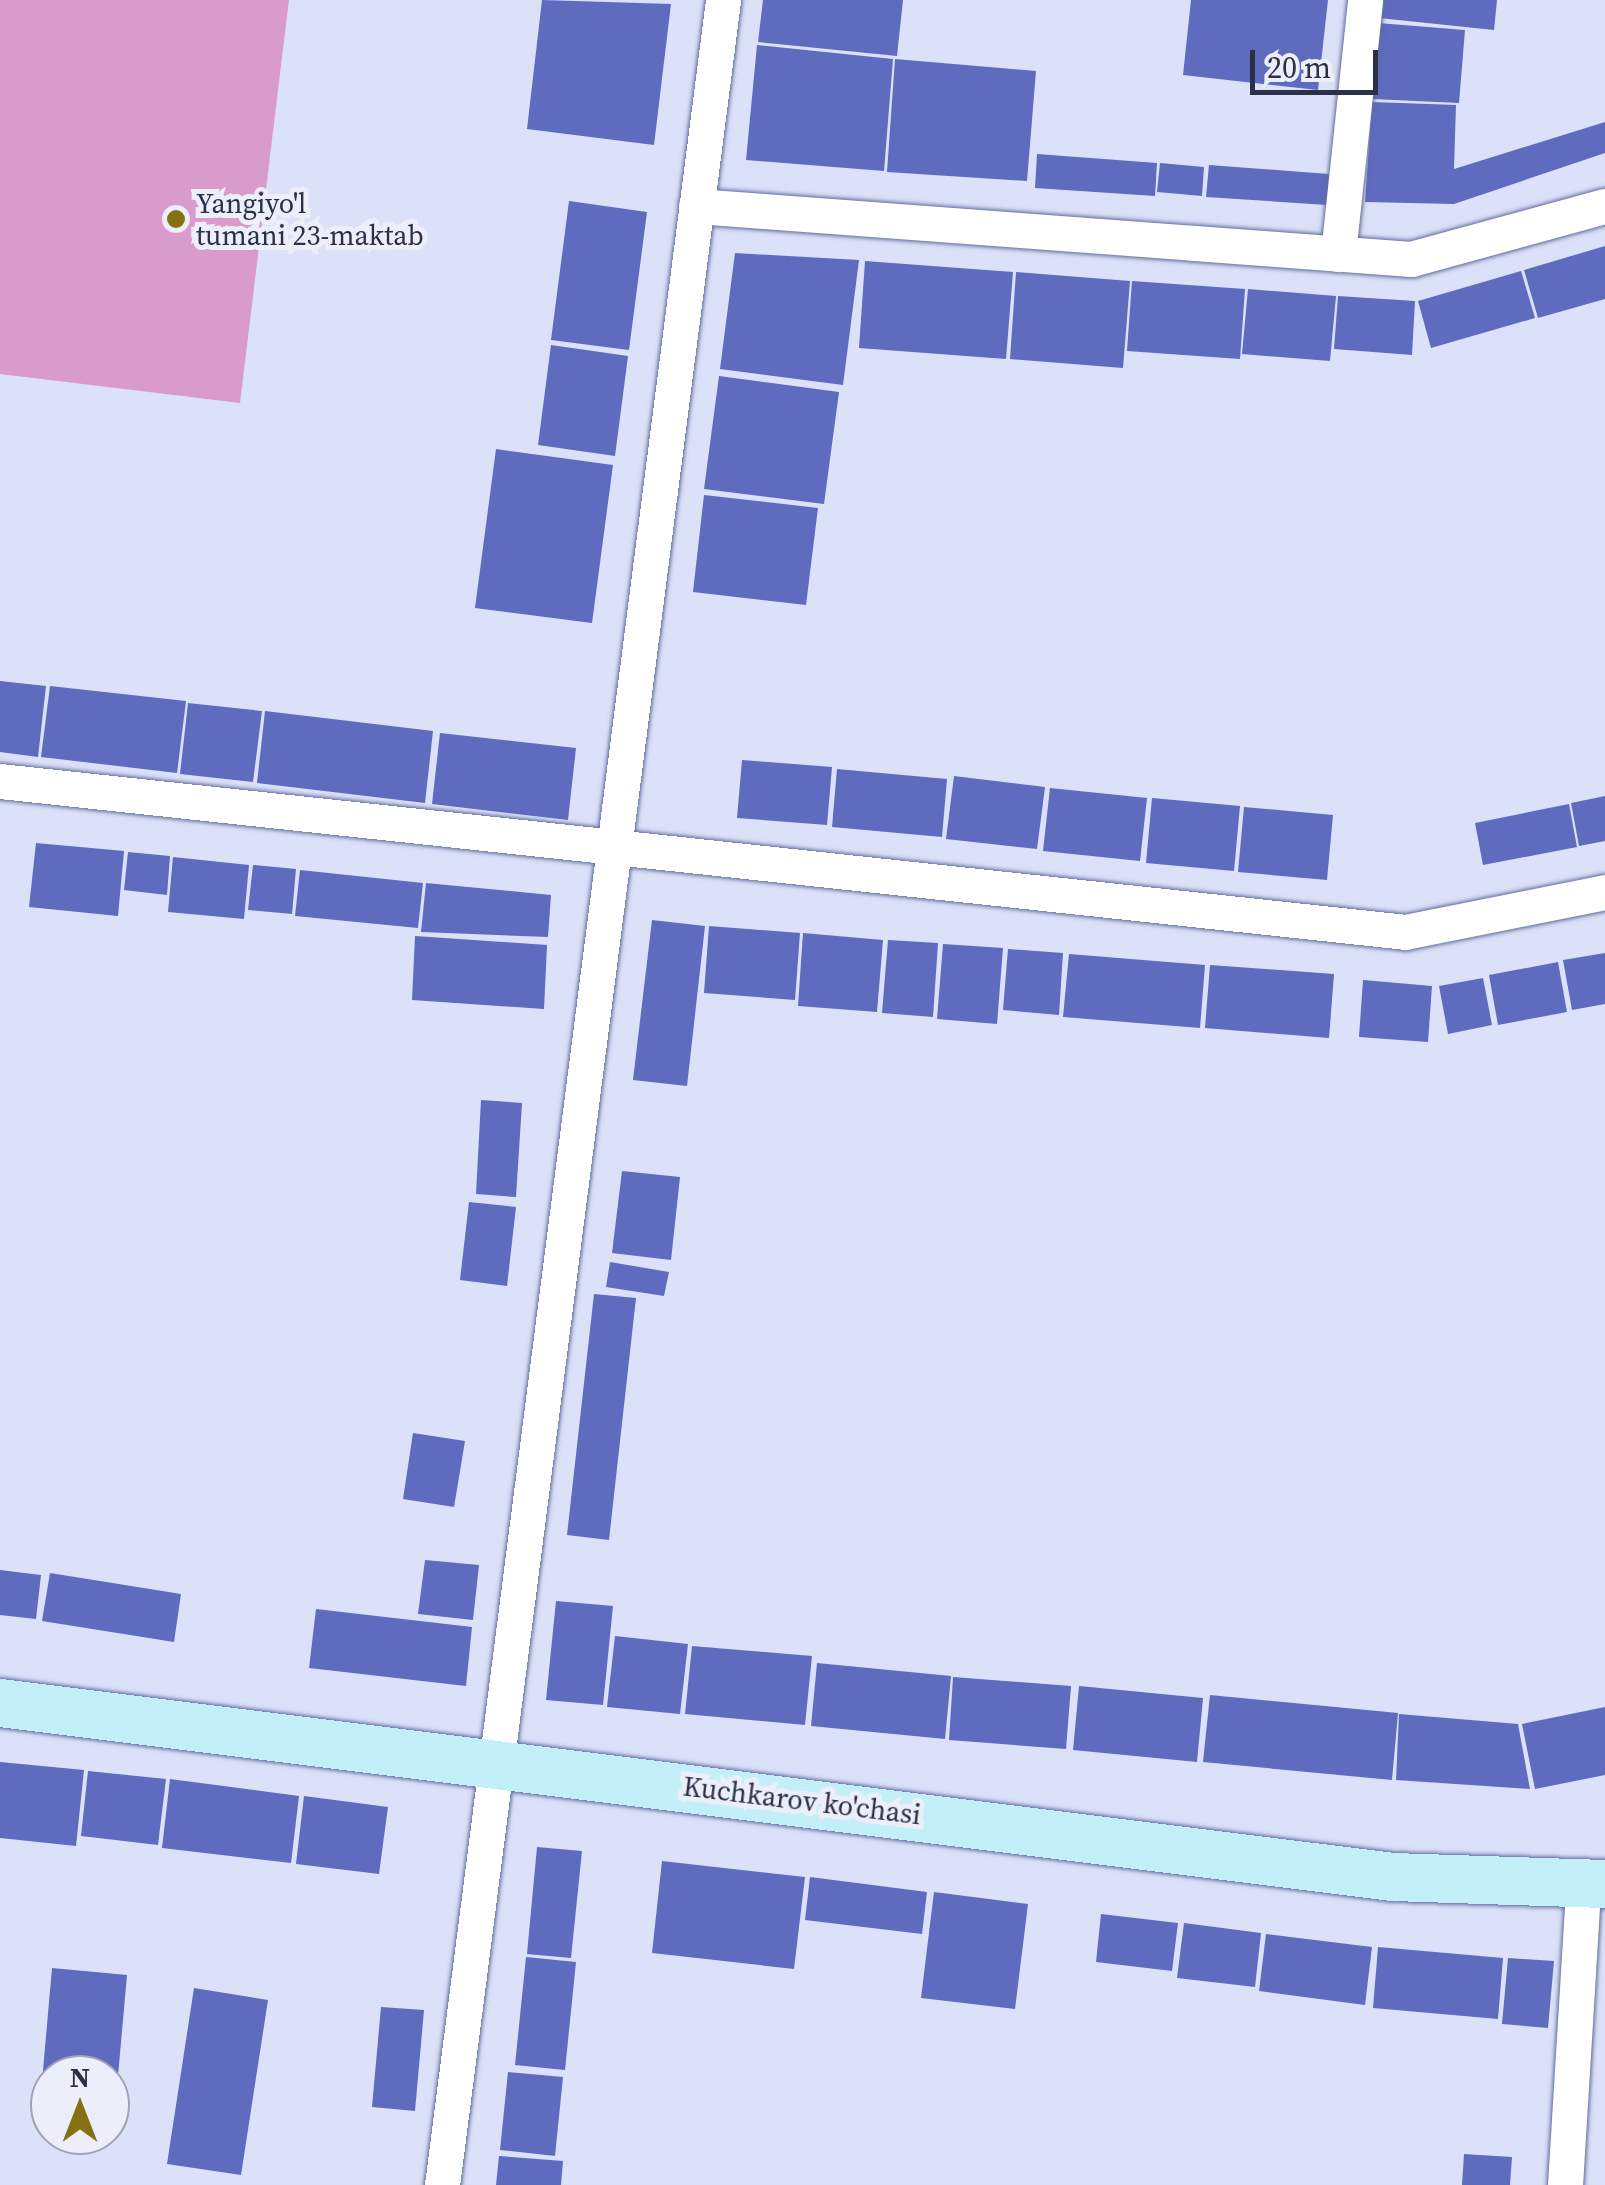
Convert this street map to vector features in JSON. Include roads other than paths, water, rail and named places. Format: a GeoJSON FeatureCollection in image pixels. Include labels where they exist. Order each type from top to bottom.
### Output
{"type":"FeatureCollection","features":[{"type":"Feature","properties":{"kind":"main road","name":"Kuchkarov ko'chasi"},"geometry":{"type":"LineString","coordinates":[[0,1703],[490,1760],[1393,1878],[1594,1886]]}},
{"type":"Feature","properties":{"kind":"street"},"geometry":{"type":"LineString","coordinates":[[442,2185],[490,1760],[617,850],[723,0]]}},
{"type":"Feature","properties":{"kind":"street"},"geometry":{"type":"LineString","coordinates":[[1338,254],[1365,0]]}},
{"type":"Feature","properties":{"kind":"street"},"geometry":{"type":"LineString","coordinates":[[696,206],[1410,259],[1605,206]]}},
{"type":"Feature","properties":{"kind":"street"},"geometry":{"type":"LineString","coordinates":[[0,781],[1405,932],[1605,892]]}},
{"type":"Feature","properties":{"kind":"street"},"geometry":{"type":"LineString","coordinates":[[1565,2185],[1594,1886]]}},
{"type":"Feature","properties":{"kind":"place","name":"Yangiyo'l tumani 23-maktab"},"geometry":{"type":"Point","coordinates":[176,219]}}]}
